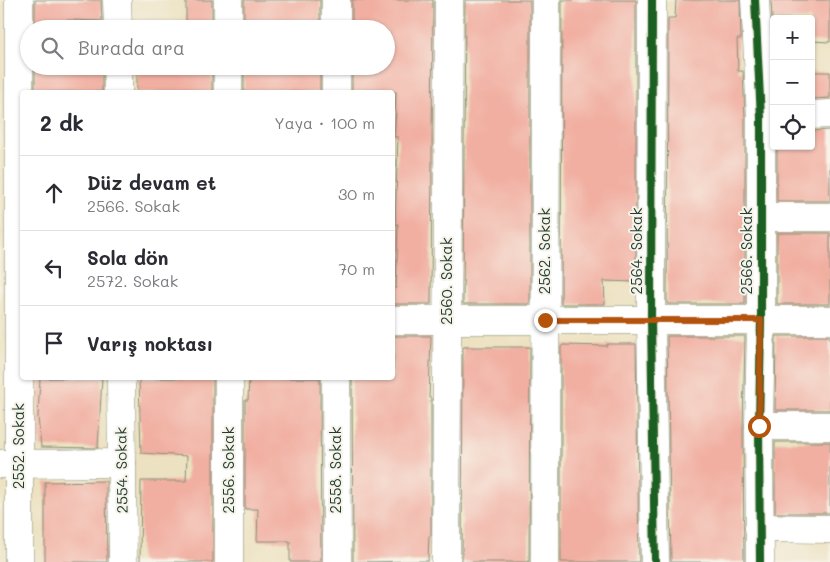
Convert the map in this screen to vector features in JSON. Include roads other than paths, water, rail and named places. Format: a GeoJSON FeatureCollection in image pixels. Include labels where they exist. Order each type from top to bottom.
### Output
{"type":"FeatureCollection","features":[{"type":"Feature","properties":{"kind":"street","name":"2552. Sokak"},"geometry":{"type":"LineString","coordinates":[[19,0],[10,464],[20,562]]}},
{"type":"Feature","properties":{"kind":"street"},"geometry":{"type":"LineString","coordinates":[[118,0],[118,20]]}},
{"type":"Feature","properties":{"kind":"street"},"geometry":{"type":"LineString","coordinates":[[228,0],[228,20]]}},
{"type":"Feature","properties":{"kind":"street"},"geometry":{"type":"LineString","coordinates":[[336,0],[336,20]]}},
{"type":"Feature","properties":{"kind":"street","name":"2560. Sokak"},"geometry":{"type":"LineString","coordinates":[[446,562],[449,0]]}},
{"type":"Feature","properties":{"kind":"street","name":"2562. Sokak"},"geometry":{"type":"LineString","coordinates":[[545,562],[546,0]]}},
{"type":"Feature","properties":{"kind":"street","name":"2564. Sokak"},"geometry":{"type":"LineString","coordinates":[[652,0],[651,321],[655,562]]}},
{"type":"Feature","properties":{"kind":"street","name":"2566. Sokak"},"geometry":{"type":"LineString","coordinates":[[755,0],[768,118],[760,217],[760,562]]}},
{"type":"Feature","properties":{"kind":"street"},"geometry":{"type":"LineString","coordinates":[[118,75],[118,90]]}},
{"type":"Feature","properties":{"kind":"street"},"geometry":{"type":"LineString","coordinates":[[228,75],[228,90]]}},
{"type":"Feature","properties":{"kind":"street"},"geometry":{"type":"LineString","coordinates":[[336,75],[336,90]]}},
{"type":"Feature","properties":{"kind":"street"},"geometry":{"type":"LineString","coordinates":[[815,115],[830,114]]}},
{"type":"Feature","properties":{"kind":"street"},"geometry":{"type":"LineString","coordinates":[[760,217],[830,217]]}},
{"type":"Feature","properties":{"kind":"street"},"geometry":{"type":"LineString","coordinates":[[395,320],[830,320]]}},
{"type":"Feature","properties":{"kind":"street","name":"2554. Sokak"},"geometry":{"type":"LineString","coordinates":[[122,380],[123,562]]}},
{"type":"Feature","properties":{"kind":"street","name":"2556. Sokak"},"geometry":{"type":"LineString","coordinates":[[229,380],[230,562]]}},
{"type":"Feature","properties":{"kind":"street","name":"2558. Sokak"},"geometry":{"type":"LineString","coordinates":[[336,380],[336,562]]}},
{"type":"Feature","properties":{"kind":"street"},"geometry":{"type":"LineString","coordinates":[[759,426],[830,426]]}},
{"type":"Feature","properties":{"kind":"street"},"geometry":{"type":"LineString","coordinates":[[10,464],[122,463]]}},
{"type":"Feature","properties":{"kind":"street"},"geometry":{"type":"LineString","coordinates":[[759,528],[830,529]]}}]}
